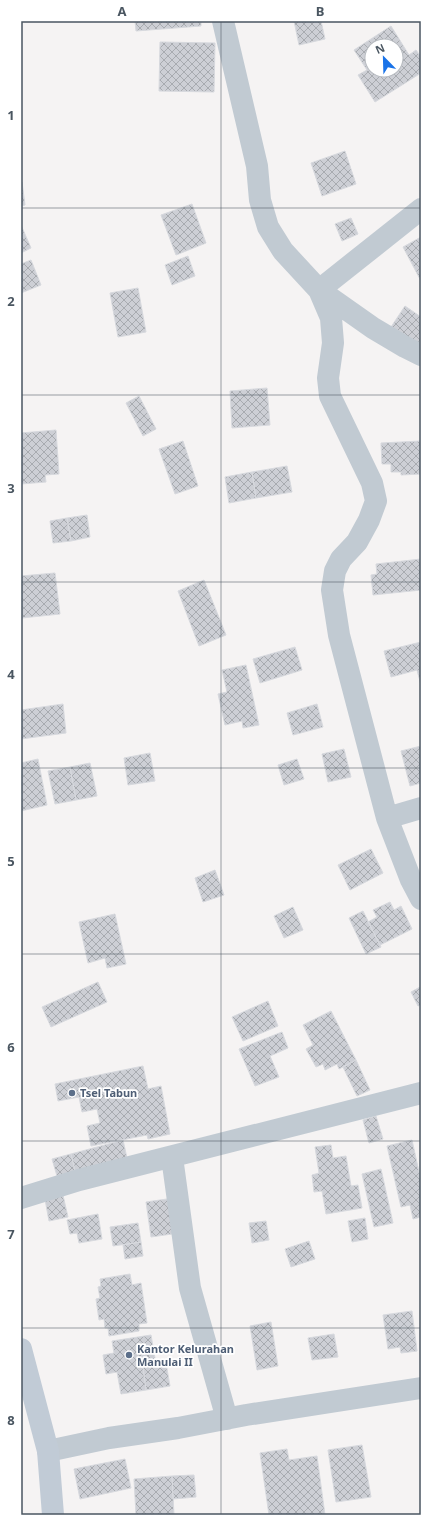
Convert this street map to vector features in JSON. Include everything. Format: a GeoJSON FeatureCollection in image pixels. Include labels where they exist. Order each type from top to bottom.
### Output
{"type":"FeatureCollection","features":[{"type":"Feature","properties":{"kind":"main road"},"geometry":{"type":"LineString","coordinates":[[21,1349],[48,1450],[53,1515]]}},
{"type":"Feature","properties":{"kind":"street"},"geometry":{"type":"LineString","coordinates":[[223,21],[257,166],[260,200],[268,227],[284,251],[319,290],[404,348],[421,355]]}},
{"type":"Feature","properties":{"kind":"street"},"geometry":{"type":"LineString","coordinates":[[319,290],[421,209]]}},
{"type":"Feature","properties":{"kind":"street"},"geometry":{"type":"LineString","coordinates":[[319,290],[331,318],[333,343],[328,378],[330,396],[372,484],[376,501],[369,520],[357,542],[341,559],[335,571],[332,590],[339,636],[387,818],[411,880],[421,899]]}},
{"type":"Feature","properties":{"kind":"street"},"geometry":{"type":"LineString","coordinates":[[387,818],[421,808]]}},
{"type":"Feature","properties":{"kind":"street"},"geometry":{"type":"LineString","coordinates":[[21,1198],[79,1180],[421,1093]]}},
{"type":"Feature","properties":{"kind":"street"},"geometry":{"type":"LineString","coordinates":[[172,1157],[190,1288],[227,1419]]}},
{"type":"Feature","properties":{"kind":"street"},"geometry":{"type":"LineString","coordinates":[[48,1450],[109,1438],[421,1388]]}},
{"type":"Feature","properties":{"kind":"building"},"geometry":{"type":"Polygon","coordinates":[[[135,21],[201,21],[201,26],[136,31],[135,21]]]}},
{"type":"Feature","properties":{"kind":"building"},"geometry":{"type":"Polygon","coordinates":[[[294,21],[321,21],[325,39],[299,45],[294,21]]]}},
{"type":"Feature","properties":{"kind":"building"},"geometry":{"type":"Polygon","coordinates":[[[391,26],[398,38],[372,38],[391,26]]]}},
{"type":"Feature","properties":{"kind":"building"},"geometry":{"type":"Polygon","coordinates":[[[160,42],[215,43],[214,92],[159,91],[160,42]]]}},
{"type":"Feature","properties":{"kind":"building"},"geometry":{"type":"Polygon","coordinates":[[[364,44],[364,65],[354,50],[364,44]]]}},
{"type":"Feature","properties":{"kind":"building"},"geometry":{"type":"Polygon","coordinates":[[[404,47],[409,55],[416,50],[421,57],[421,73],[375,102],[358,75],[364,72],[364,78],[404,78],[404,47]]]}},
{"type":"Feature","properties":{"kind":"building"},"geometry":{"type":"Polygon","coordinates":[[[345,151],[356,184],[322,196],[311,163],[345,151]]]}},
{"type":"Feature","properties":{"kind":"building"},"geometry":{"type":"Polygon","coordinates":[[[22,182],[25,205],[21,206],[21,183],[22,182]]]}},
{"type":"Feature","properties":{"kind":"building"},"geometry":{"type":"Polygon","coordinates":[[[192,204],[206,243],[176,255],[161,215],[192,204]]]}},
{"type":"Feature","properties":{"kind":"building"},"geometry":{"type":"Polygon","coordinates":[[[351,218],[358,234],[342,241],[335,224],[351,218]]]}},
{"type":"Feature","properties":{"kind":"building"},"geometry":{"type":"Polygon","coordinates":[[[21,225],[31,248],[21,253],[21,225]]]}},
{"type":"Feature","properties":{"kind":"building"},"geometry":{"type":"Polygon","coordinates":[[[421,237],[421,281],[403,247],[421,237]]]}},
{"type":"Feature","properties":{"kind":"building"},"geometry":{"type":"Polygon","coordinates":[[[188,256],[195,276],[172,285],[165,265],[188,256]]]}},
{"type":"Feature","properties":{"kind":"building"},"geometry":{"type":"Polygon","coordinates":[[[31,260],[41,285],[21,293],[21,264],[31,260]]]}},
{"type":"Feature","properties":{"kind":"building"},"geometry":{"type":"Polygon","coordinates":[[[138,288],[146,332],[118,337],[110,293],[138,288]]]}},
{"type":"Feature","properties":{"kind":"building"},"geometry":{"type":"Polygon","coordinates":[[[405,306],[421,317],[421,353],[389,330],[405,306]]]}},
{"type":"Feature","properties":{"kind":"building"},"geometry":{"type":"Polygon","coordinates":[[[267,388],[270,425],[232,428],[230,391],[267,388]]]}},
{"type":"Feature","properties":{"kind":"building"},"geometry":{"type":"Polygon","coordinates":[[[139,396],[156,429],[143,436],[126,403],[139,396]]]}},
{"type":"Feature","properties":{"kind":"building"},"geometry":{"type":"Polygon","coordinates":[[[56,430],[59,474],[45,475],[46,482],[21,484],[21,433],[56,430]]]}},
{"type":"Feature","properties":{"kind":"building"},"geometry":{"type":"Polygon","coordinates":[[[183,441],[198,486],[175,494],[159,449],[183,441]]]}},
{"type":"Feature","properties":{"kind":"building"},"geometry":{"type":"Polygon","coordinates":[[[421,441],[421,474],[401,475],[401,472],[391,472],[391,464],[382,464],[381,443],[421,441]]]}},
{"type":"Feature","properties":{"kind":"building"},"geometry":{"type":"Polygon","coordinates":[[[287,466],[292,492],[256,498],[252,472],[287,466]]]}},
{"type":"Feature","properties":{"kind":"building"},"geometry":{"type":"Polygon","coordinates":[[[252,472],[256,498],[229,503],[225,477],[252,472]]]}},
{"type":"Feature","properties":{"kind":"building"},"geometry":{"type":"Polygon","coordinates":[[[87,515],[90,537],[71,541],[67,518],[87,515]]]}},
{"type":"Feature","properties":{"kind":"building"},"geometry":{"type":"Polygon","coordinates":[[[67,518],[71,541],[53,543],[50,521],[67,518]]]}},
{"type":"Feature","properties":{"kind":"building"},"geometry":{"type":"Polygon","coordinates":[[[421,559],[421,590],[373,595],[371,575],[377,574],[376,564],[421,559]]]}},
{"type":"Feature","properties":{"kind":"building"},"geometry":{"type":"Polygon","coordinates":[[[55,573],[60,614],[22,618],[21,576],[55,573]]]}},
{"type":"Feature","properties":{"kind":"building"},"geometry":{"type":"Polygon","coordinates":[[[204,580],[226,635],[199,646],[178,591],[204,580]]]}},
{"type":"Feature","properties":{"kind":"building"},"geometry":{"type":"Polygon","coordinates":[[[421,642],[421,685],[417,670],[391,677],[384,651],[421,642]]]}},
{"type":"Feature","properties":{"kind":"building"},"geometry":{"type":"Polygon","coordinates":[[[295,647],[302,670],[260,683],[253,659],[295,647]]]}},
{"type":"Feature","properties":{"kind":"building"},"geometry":{"type":"Polygon","coordinates":[[[246,665],[259,725],[243,728],[242,721],[225,725],[218,694],[227,692],[222,670],[246,665]]]}},
{"type":"Feature","properties":{"kind":"building"},"geometry":{"type":"Polygon","coordinates":[[[63,704],[66,733],[21,739],[21,710],[63,704]]]}},
{"type":"Feature","properties":{"kind":"building"},"geometry":{"type":"Polygon","coordinates":[[[317,704],[323,727],[293,735],[287,713],[317,704]]]}},
{"type":"Feature","properties":{"kind":"building"},"geometry":{"type":"Polygon","coordinates":[[[421,746],[421,783],[410,786],[401,751],[421,746]]]}},
{"type":"Feature","properties":{"kind":"building"},"geometry":{"type":"Polygon","coordinates":[[[344,749],[351,777],[328,782],[322,754],[344,749]]]}},
{"type":"Feature","properties":{"kind":"building"},"geometry":{"type":"Polygon","coordinates":[[[150,753],[155,781],[128,785],[124,758],[150,753]]]}},
{"type":"Feature","properties":{"kind":"building"},"geometry":{"type":"Polygon","coordinates":[[[38,759],[47,805],[21,811],[21,763],[38,759]]]}},
{"type":"Feature","properties":{"kind":"building"},"geometry":{"type":"Polygon","coordinates":[[[297,759],[304,779],[284,785],[278,765],[297,759]]]}},
{"type":"Feature","properties":{"kind":"building"},"geometry":{"type":"Polygon","coordinates":[[[90,763],[97,796],[76,800],[70,767],[90,763]]]}},
{"type":"Feature","properties":{"kind":"building"},"geometry":{"type":"Polygon","coordinates":[[[70,767],[76,800],[55,804],[48,771],[70,767]]]}},
{"type":"Feature","properties":{"kind":"building"},"geometry":{"type":"Polygon","coordinates":[[[371,849],[383,873],[350,890],[338,865],[371,849]]]}},
{"type":"Feature","properties":{"kind":"building"},"geometry":{"type":"Polygon","coordinates":[[[215,870],[224,895],[203,902],[195,878],[215,870]]]}},
{"type":"Feature","properties":{"kind":"building"},"geometry":{"type":"Polygon","coordinates":[[[390,902],[394,910],[401,906],[412,929],[380,945],[368,922],[377,917],[373,910],[390,902]]]}},
{"type":"Feature","properties":{"kind":"building"},"geometry":{"type":"Polygon","coordinates":[[[293,907],[303,930],[284,938],[274,916],[293,907]]]}},
{"type":"Feature","properties":{"kind":"building"},"geometry":{"type":"Polygon","coordinates":[[[363,911],[381,947],[366,954],[349,918],[363,911]]]}},
{"type":"Feature","properties":{"kind":"building"},"geometry":{"type":"Polygon","coordinates":[[[115,914],[126,964],[107,968],[105,958],[88,963],[79,922],[115,914]]]}},
{"type":"Feature","properties":{"kind":"building"},"geometry":{"type":"Polygon","coordinates":[[[98,982],[107,1002],[51,1027],[42,1007],[98,982]]]}},
{"type":"Feature","properties":{"kind":"building"},"geometry":{"type":"Polygon","coordinates":[[[420,987],[421,1005],[418,1006],[411,992],[420,987]]]}},
{"type":"Feature","properties":{"kind":"building"},"geometry":{"type":"Polygon","coordinates":[[[268,1001],[278,1026],[243,1041],[232,1017],[268,1001]]]}},
{"type":"Feature","properties":{"kind":"building"},"geometry":{"type":"Polygon","coordinates":[[[331,1011],[356,1060],[339,1069],[337,1064],[325,1070],[323,1064],[316,1067],[306,1049],[313,1045],[303,1025],[331,1011]]]}},
{"type":"Feature","properties":{"kind":"building"},"geometry":{"type":"Polygon","coordinates":[[[282,1032],[288,1048],[270,1056],[279,1077],[255,1086],[239,1049],[282,1032]]]}},
{"type":"Feature","properties":{"kind":"building"},"geometry":{"type":"Polygon","coordinates":[[[356,1060],[370,1090],[357,1096],[343,1067],[356,1060]]]}},
{"type":"Feature","properties":{"kind":"building"},"geometry":{"type":"Polygon","coordinates":[[[143,1066],[148,1089],[161,1086],[170,1134],[148,1139],[147,1135],[91,1146],[87,1126],[100,1123],[97,1109],[82,1112],[79,1097],[58,1101],[55,1084],[143,1066]]]}},
{"type":"Feature","properties":{"kind":"building"},"geometry":{"type":"Polygon","coordinates":[[[376,1116],[383,1139],[369,1143],[363,1120],[376,1116]]]}},
{"type":"Feature","properties":{"kind":"building"},"geometry":{"type":"Polygon","coordinates":[[[123,1140],[127,1158],[75,1171],[71,1154],[123,1140]]]}},
{"type":"Feature","properties":{"kind":"building"},"geometry":{"type":"Polygon","coordinates":[[[412,1140],[421,1181],[421,1217],[413,1219],[410,1205],[401,1207],[387,1146],[412,1140]]]}},
{"type":"Feature","properties":{"kind":"building"},"geometry":{"type":"Polygon","coordinates":[[[331,1145],[333,1158],[346,1156],[351,1186],[358,1185],[362,1208],[326,1214],[322,1191],[314,1192],[312,1175],[319,1173],[315,1147],[331,1145]]]}},
{"type":"Feature","properties":{"kind":"building"},"geometry":{"type":"Polygon","coordinates":[[[71,1154],[75,1171],[57,1176],[52,1159],[71,1154]]]}},
{"type":"Feature","properties":{"kind":"building"},"geometry":{"type":"Polygon","coordinates":[[[381,1169],[393,1223],[374,1227],[362,1174],[381,1169]]]}},
{"type":"Feature","properties":{"kind":"building"},"geometry":{"type":"Polygon","coordinates":[[[62,1191],[68,1217],[49,1221],[44,1194],[62,1191]]]}},
{"type":"Feature","properties":{"kind":"building"},"geometry":{"type":"Polygon","coordinates":[[[174,1198],[179,1233],[151,1237],[146,1202],[174,1198]]]}},
{"type":"Feature","properties":{"kind":"building"},"geometry":{"type":"Polygon","coordinates":[[[98,1214],[102,1239],[79,1243],[77,1233],[70,1234],[67,1220],[98,1214]]]}},
{"type":"Feature","properties":{"kind":"building"},"geometry":{"type":"Polygon","coordinates":[[[365,1218],[368,1239],[352,1242],[348,1221],[365,1218]]]}},
{"type":"Feature","properties":{"kind":"building"},"geometry":{"type":"Polygon","coordinates":[[[266,1221],[269,1240],[252,1243],[249,1223],[266,1221]]]}},
{"type":"Feature","properties":{"kind":"building"},"geometry":{"type":"Polygon","coordinates":[[[138,1223],[141,1242],[113,1246],[110,1227],[138,1223]]]}},
{"type":"Feature","properties":{"kind":"building"},"geometry":{"type":"Polygon","coordinates":[[[309,1241],[315,1259],[291,1267],[285,1249],[309,1241]]]}},
{"type":"Feature","properties":{"kind":"building"},"geometry":{"type":"Polygon","coordinates":[[[141,1242],[143,1256],[125,1259],[123,1245],[141,1242]]]}},
{"type":"Feature","properties":{"kind":"building"},"geometry":{"type":"Polygon","coordinates":[[[130,1274],[132,1285],[141,1283],[147,1323],[139,1324],[139,1331],[109,1336],[108,1328],[105,1328],[104,1319],[99,1320],[96,1299],[100,1298],[98,1287],[101,1286],[100,1279],[130,1274]]]}},
{"type":"Feature","properties":{"kind":"building"},"geometry":{"type":"Polygon","coordinates":[[[412,1311],[417,1351],[401,1353],[400,1347],[388,1349],[383,1315],[412,1311]]]}},
{"type":"Feature","properties":{"kind":"building"},"geometry":{"type":"Polygon","coordinates":[[[271,1322],[278,1366],[257,1370],[250,1326],[271,1322]]]}},
{"type":"Feature","properties":{"kind":"building"},"geometry":{"type":"Polygon","coordinates":[[[334,1334],[338,1357],[312,1360],[308,1338],[334,1334]]]}},
{"type":"Feature","properties":{"kind":"building"},"geometry":{"type":"Polygon","coordinates":[[[151,1335],[156,1364],[143,1367],[146,1390],[121,1394],[117,1372],[106,1374],[103,1355],[114,1353],[112,1341],[151,1335]]]}},
{"type":"Feature","properties":{"kind":"building"},"geometry":{"type":"Polygon","coordinates":[[[166,1363],[170,1386],[146,1390],[143,1367],[166,1363]]]}},
{"type":"Feature","properties":{"kind":"building"},"geometry":{"type":"Polygon","coordinates":[[[362,1445],[371,1497],[336,1502],[328,1450],[362,1445]]]}},
{"type":"Feature","properties":{"kind":"building"},"geometry":{"type":"Polygon","coordinates":[[[287,1449],[289,1460],[317,1456],[325,1515],[269,1515],[260,1453],[287,1449]]]}},
{"type":"Feature","properties":{"kind":"building"},"geometry":{"type":"Polygon","coordinates":[[[125,1459],[131,1488],[80,1499],[74,1469],[125,1459]]]}},
{"type":"Feature","properties":{"kind":"building"},"geometry":{"type":"Polygon","coordinates":[[[194,1475],[196,1497],[173,1499],[172,1476],[194,1475]]]}},
{"type":"Feature","properties":{"kind":"building"},"geometry":{"type":"Polygon","coordinates":[[[172,1476],[174,1515],[136,1515],[134,1479],[172,1476]]]}},
{"type":"Feature","properties":{"kind":"place","name":"Tsel Tabun"},"geometry":{"type":"Point","coordinates":[72,1093]}},
{"type":"Feature","properties":{"kind":"place","name":"Kantor Kelurahan Manulai II"},"geometry":{"type":"Point","coordinates":[129,1355]}}]}
